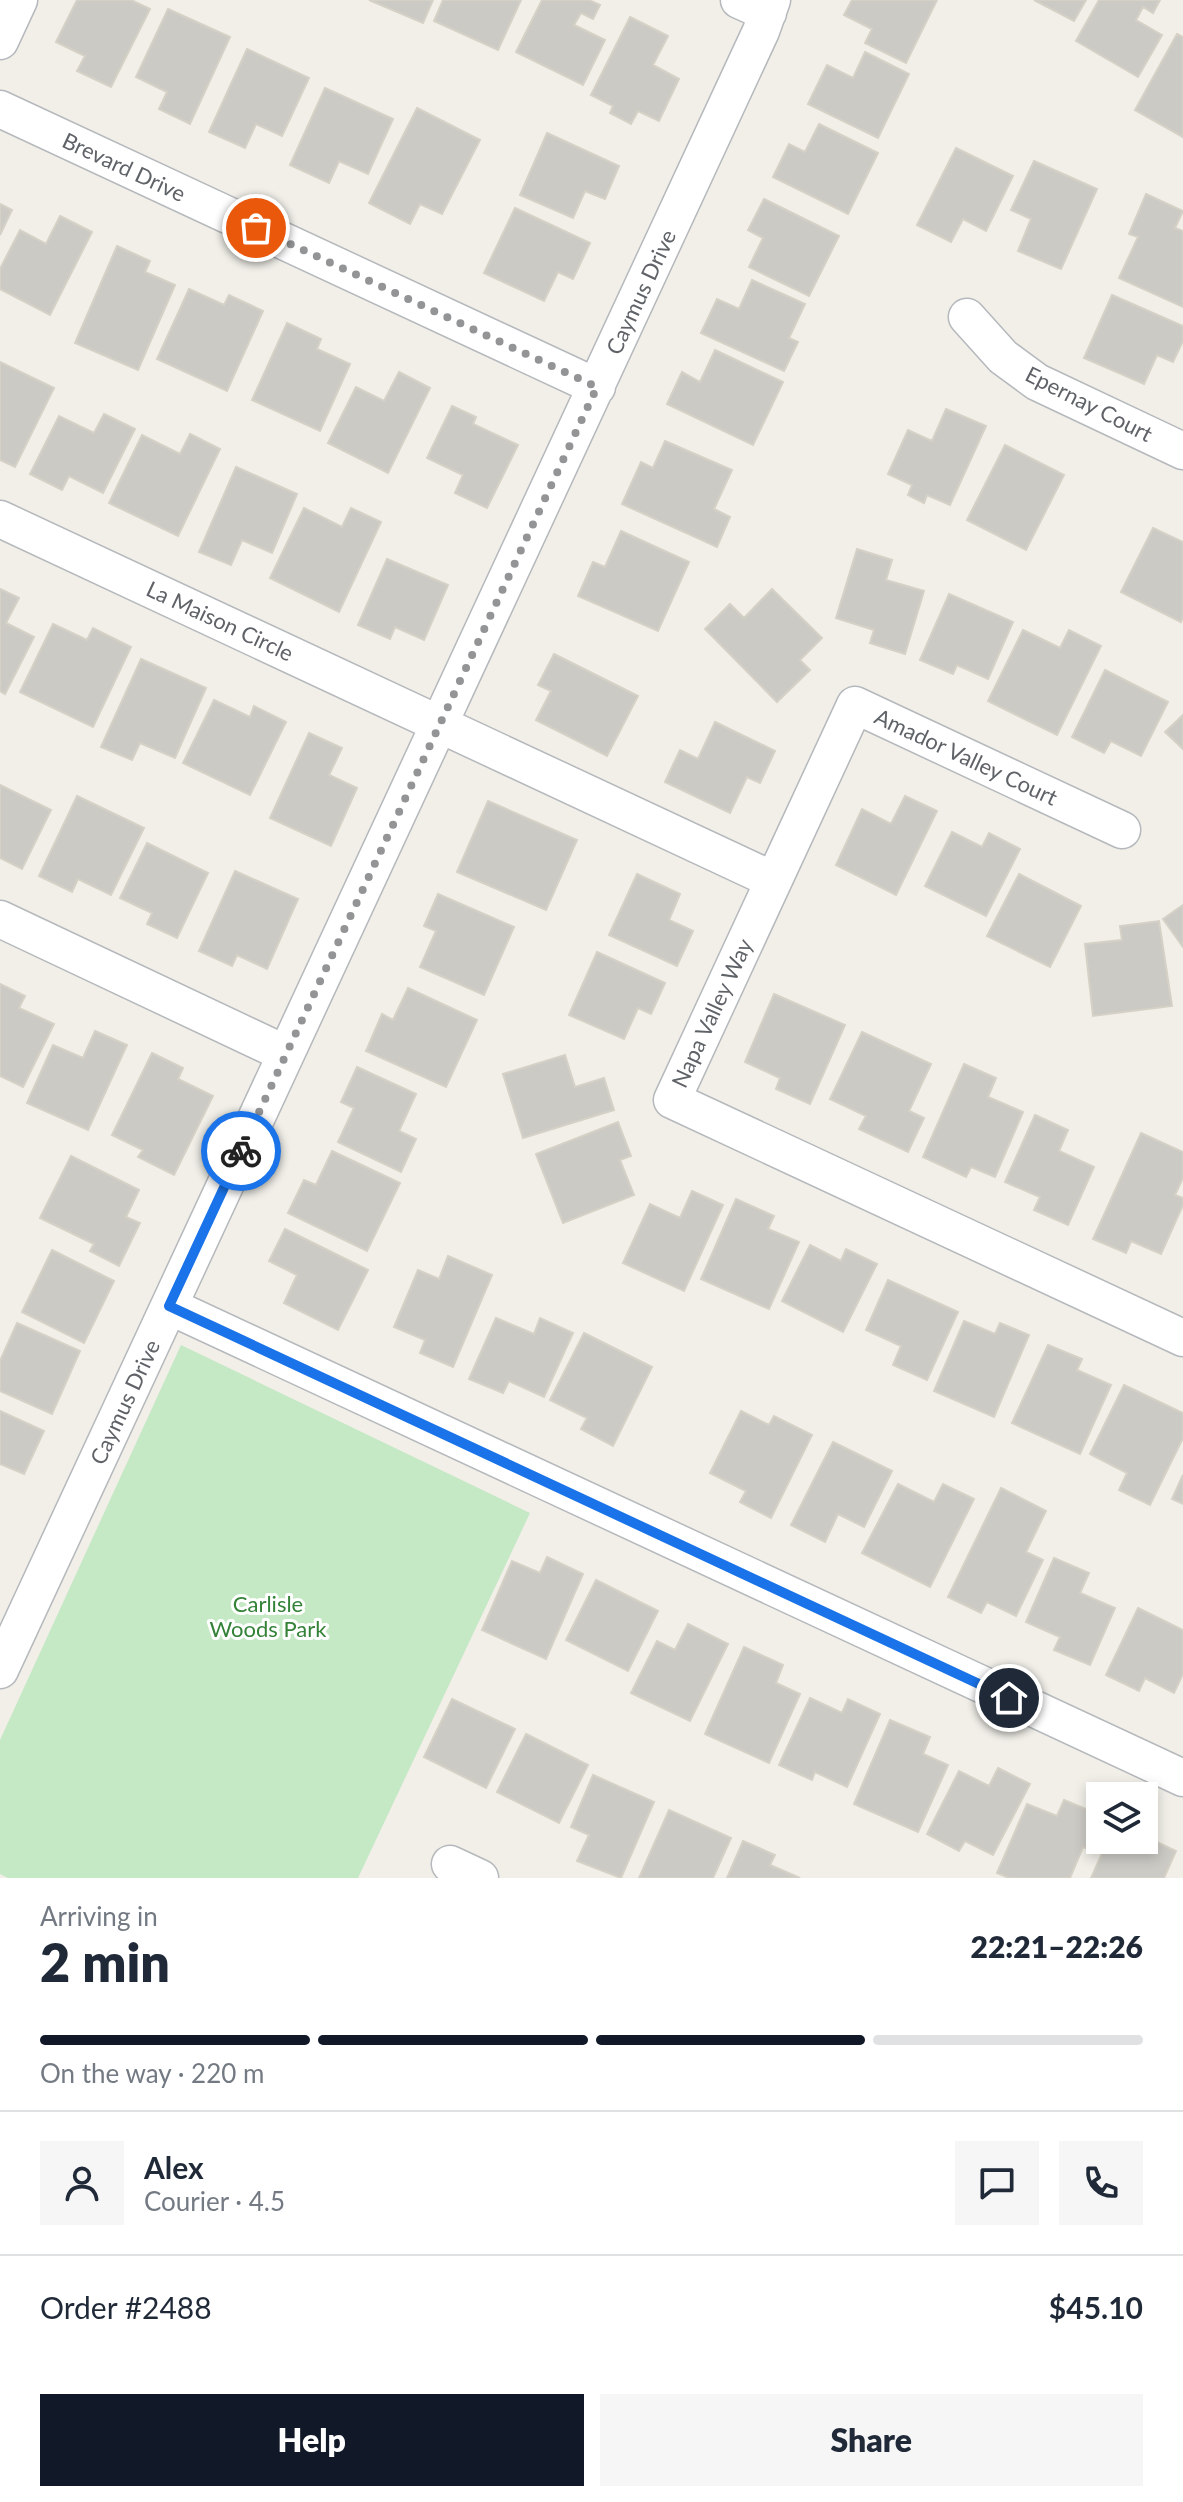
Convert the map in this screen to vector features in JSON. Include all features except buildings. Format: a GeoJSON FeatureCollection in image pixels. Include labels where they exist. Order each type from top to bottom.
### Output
{"type":"FeatureCollection","features":[{"type":"Feature","properties":{"kind":"street"},"geometry":{"type":"LineString","coordinates":[[0,41],[19,0]]}},
{"type":"Feature","properties":{"kind":"street","name":"Caymus Drive"},"geometry":{"type":"LineString","coordinates":[[0,1670],[597,387],[760,4]]}},
{"type":"Feature","properties":{"kind":"street","name":"Brevard Drive"},"geometry":{"type":"LineString","coordinates":[[0,109],[597,387]]}},
{"type":"Feature","properties":{"kind":"street","name":"Epernay Court"},"geometry":{"type":"LineString","coordinates":[[967,317],[1003,357],[1037,382],[1183,451]]}},
{"type":"Feature","properties":{"kind":"street","name":"La Maison Circle"},"geometry":{"type":"LineString","coordinates":[[0,519],[440,724]]}},
{"type":"Feature","properties":{"kind":"street","name":"Amador Valley Court"},"geometry":{"type":"LineString","coordinates":[[773,880],[855,705],[1122,830]]}},
{"type":"Feature","properties":{"kind":"street"},"geometry":{"type":"LineString","coordinates":[[440,724],[773,880]]}},
{"type":"Feature","properties":{"kind":"street","name":"Napa Valley Way"},"geometry":{"type":"LineString","coordinates":[[773,880],[672,1100],[1183,1338]]}},
{"type":"Feature","properties":{"kind":"street"},"geometry":{"type":"LineString","coordinates":[[0,919],[286,1054]]}},
{"type":"Feature","properties":{"kind":"street"},"geometry":{"type":"LineString","coordinates":[[169,1306],[1183,1778]]}},
{"type":"Feature","properties":{"kind":"green space","name":"Carlisle Woods Park"},"geometry":{"type":"Polygon","coordinates":[[[181,1345],[530,1513],[358,1878],[8,1878],[0,1874],[0,1740],[181,1345]]]}},
{"type":"Feature","properties":{"kind":"way so far"},"geometry":{"type":"LineString","coordinates":[[241,1151],[597,387],[256,228]]}},
{"type":"Feature","properties":{"kind":"route"},"geometry":{"type":"LineString","coordinates":[[241,1151],[169,1306],[1009,1698]]}}]}
